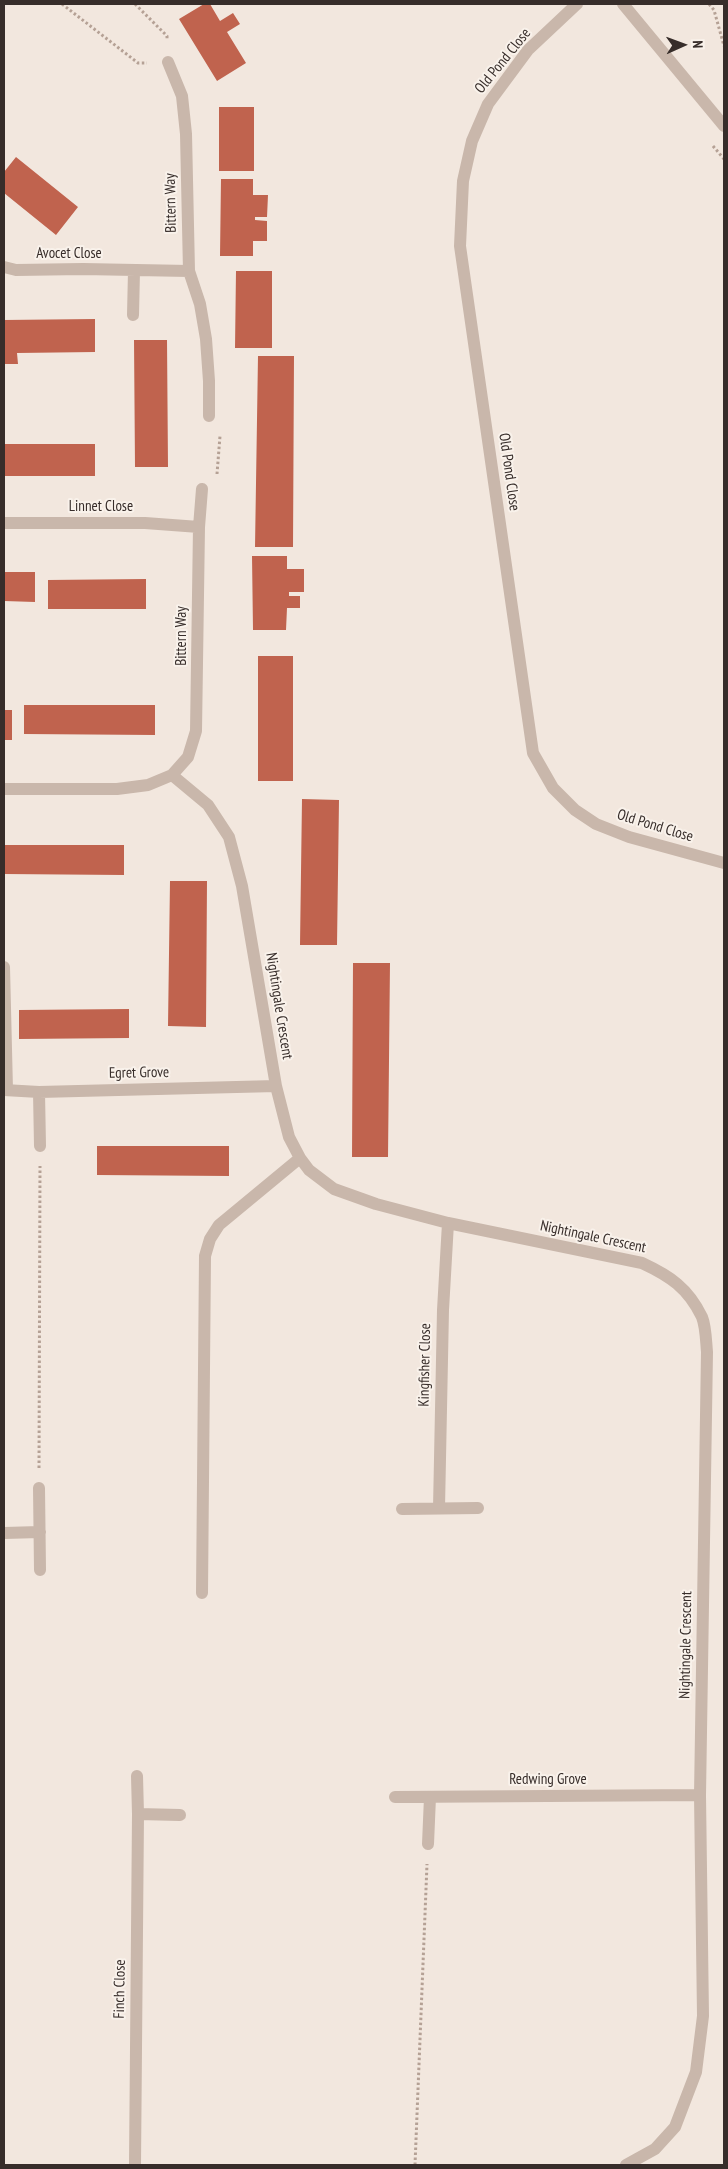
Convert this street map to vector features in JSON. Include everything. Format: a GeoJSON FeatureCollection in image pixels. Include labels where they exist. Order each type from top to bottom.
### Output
{"type":"FeatureCollection","features":[{"type":"Feature","properties":{"kind":"street","name":"Old Pond Close"},"geometry":{"type":"LineString","coordinates":[[577,4],[528,50],[488,104],[472,141],[462,181],[460,246],[534,753],[553,788],[575,810],[596,824],[629,837],[724,863]]}},
{"type":"Feature","properties":{"kind":"street"},"geometry":{"type":"LineString","coordinates":[[623,4],[724,126]]}},
{"type":"Feature","properties":{"kind":"street","name":"Bittern Way"},"geometry":{"type":"LineString","coordinates":[[168,62],[182,96],[186,134],[189,272],[200,304],[206,339],[209,416]]}},
{"type":"Feature","properties":{"kind":"street","name":"Avocet Close"},"geometry":{"type":"LineString","coordinates":[[4,267],[16,270],[189,272]]}},
{"type":"Feature","properties":{"kind":"street"},"geometry":{"type":"LineString","coordinates":[[133,315],[134,270]]}},
{"type":"Feature","properties":{"kind":"street","name":"Bittern Way"},"geometry":{"type":"LineString","coordinates":[[172,776],[188,757],[196,731],[198,527],[202,488]]}},
{"type":"Feature","properties":{"kind":"street","name":"Linnet Close"},"geometry":{"type":"LineString","coordinates":[[4,523],[145,523],[198,527]]}},
{"type":"Feature","properties":{"kind":"street"},"geometry":{"type":"LineString","coordinates":[[4,789],[117,789],[148,785],[172,776]]}},
{"type":"Feature","properties":{"kind":"street","name":"Nightingale Crescent"},"geometry":{"type":"LineString","coordinates":[[172,776],[208,805],[229,837],[242,886],[276,1086],[289,1137],[309,1170],[334,1189],[376,1204],[448,1223],[642,1263],[669,1276],[684,1291],[702,1318],[707,1352],[700,1795],[703,2016],[696,2072],[675,2127],[654,2149],[626,2165]]}},
{"type":"Feature","properties":{"kind":"street"},"geometry":{"type":"LineString","coordinates":[[4,967],[5,1090]]}},
{"type":"Feature","properties":{"kind":"street","name":"Egret Grove"},"geometry":{"type":"LineString","coordinates":[[5,1090],[39,1092],[276,1086]]}},
{"type":"Feature","properties":{"kind":"street"},"geometry":{"type":"LineString","coordinates":[[39,1092],[40,1146]]}},
{"type":"Feature","properties":{"kind":"street"},"geometry":{"type":"LineString","coordinates":[[202,1593],[205,1256],[210,1239],[219,1225],[300,1158]]}},
{"type":"Feature","properties":{"kind":"street","name":"Kingfisher Close"},"geometry":{"type":"LineString","coordinates":[[439,1508],[443,1310],[448,1223]]}},
{"type":"Feature","properties":{"kind":"street"},"geometry":{"type":"LineString","coordinates":[[39,1488],[40,1570]]}},
{"type":"Feature","properties":{"kind":"street"},"geometry":{"type":"LineString","coordinates":[[402,1509],[478,1508]]}},
{"type":"Feature","properties":{"kind":"street"},"geometry":{"type":"LineString","coordinates":[[4,1533],[40,1532]]}},
{"type":"Feature","properties":{"kind":"street","name":"Finch Close"},"geometry":{"type":"LineString","coordinates":[[135,2165],[137,1776]]}},
{"type":"Feature","properties":{"kind":"street","name":"Redwing Grove"},"geometry":{"type":"LineString","coordinates":[[395,1797],[700,1795]]}},
{"type":"Feature","properties":{"kind":"street"},"geometry":{"type":"LineString","coordinates":[[428,1844],[430,1797]]}},
{"type":"Feature","properties":{"kind":"street"},"geometry":{"type":"LineString","coordinates":[[138,1814],[180,1815]]}},
{"type":"Feature","properties":{"kind":"path"},"geometry":{"type":"LineString","coordinates":[[62,4],[138,63],[168,62],[167,36],[135,4]]}},
{"type":"Feature","properties":{"kind":"path"},"geometry":{"type":"LineString","coordinates":[[709,4],[714,10],[724,46]]}},
{"type":"Feature","properties":{"kind":"path"},"geometry":{"type":"LineString","coordinates":[[39,1488],[40,1146]]}},
{"type":"Feature","properties":{"kind":"path"},"geometry":{"type":"LineString","coordinates":[[415,2165],[428,1844]]}},
{"type":"Feature","properties":{"kind":"building"},"geometry":{"type":"Polygon","coordinates":[[[204,4],[210,4],[220,21],[233,13],[240,24],[227,32],[246,63],[217,81],[179,19],[204,4]]]}},
{"type":"Feature","properties":{"kind":"building"},"geometry":{"type":"Polygon","coordinates":[[[219,107],[254,107],[254,171],[219,171],[219,107]]]}},
{"type":"Feature","properties":{"kind":"building"},"geometry":{"type":"Polygon","coordinates":[[[16,157],[78,207],[56,235],[4,193],[4,172],[16,157]]]}},
{"type":"Feature","properties":{"kind":"building"},"geometry":{"type":"Polygon","coordinates":[[[221,179],[253,179],[253,195],[268,195],[267,217],[255,217],[255,220],[267,221],[267,241],[253,241],[253,256],[220,256],[221,179]]]}},
{"type":"Feature","properties":{"kind":"building"},"geometry":{"type":"Polygon","coordinates":[[[236,271],[272,271],[272,348],[235,348],[236,271]]]}},
{"type":"Feature","properties":{"kind":"building"},"geometry":{"type":"Polygon","coordinates":[[[95,319],[95,352],[17,353],[18,364],[4,364],[4,320],[95,319]]]}},
{"type":"Feature","properties":{"kind":"building"},"geometry":{"type":"Polygon","coordinates":[[[134,340],[167,340],[168,467],[135,467],[134,340]]]}},
{"type":"Feature","properties":{"kind":"building"},"geometry":{"type":"Polygon","coordinates":[[[258,356],[294,356],[293,547],[255,547],[258,356]]]}},
{"type":"Feature","properties":{"kind":"building"},"geometry":{"type":"Polygon","coordinates":[[[4,444],[95,444],[95,476],[4,476],[4,444]]]}},
{"type":"Feature","properties":{"kind":"building"},"geometry":{"type":"Polygon","coordinates":[[[252,556],[287,556],[287,569],[304,569],[304,592],[289,592],[289,596],[300,596],[300,608],[287,608],[286,630],[253,630],[252,556]]]}},
{"type":"Feature","properties":{"kind":"building"},"geometry":{"type":"Polygon","coordinates":[[[4,572],[35,572],[35,602],[4,601],[4,572]]]}},
{"type":"Feature","properties":{"kind":"building"},"geometry":{"type":"Polygon","coordinates":[[[146,579],[146,609],[48,609],[48,580],[146,579]]]}},
{"type":"Feature","properties":{"kind":"building"},"geometry":{"type":"Polygon","coordinates":[[[258,656],[293,656],[293,781],[258,781],[258,656]]]}},
{"type":"Feature","properties":{"kind":"building"},"geometry":{"type":"Polygon","coordinates":[[[24,705],[155,705],[155,735],[24,734],[24,705]]]}},
{"type":"Feature","properties":{"kind":"building"},"geometry":{"type":"Polygon","coordinates":[[[4,710],[12,710],[12,740],[4,740],[4,710]]]}},
{"type":"Feature","properties":{"kind":"building"},"geometry":{"type":"Polygon","coordinates":[[[302,799],[339,800],[337,945],[300,945],[302,799]]]}},
{"type":"Feature","properties":{"kind":"building"},"geometry":{"type":"Polygon","coordinates":[[[4,845],[124,845],[124,875],[4,874],[4,845]]]}},
{"type":"Feature","properties":{"kind":"building"},"geometry":{"type":"Polygon","coordinates":[[[170,881],[207,881],[206,1027],[168,1026],[170,881]]]}},
{"type":"Feature","properties":{"kind":"building"},"geometry":{"type":"Polygon","coordinates":[[[353,963],[390,963],[388,1157],[352,1157],[353,963]]]}},
{"type":"Feature","properties":{"kind":"building"},"geometry":{"type":"Polygon","coordinates":[[[129,1009],[129,1038],[19,1039],[19,1010],[129,1009]]]}},
{"type":"Feature","properties":{"kind":"building"},"geometry":{"type":"Polygon","coordinates":[[[97,1146],[229,1146],[229,1176],[97,1175],[97,1146]]]}}]}
